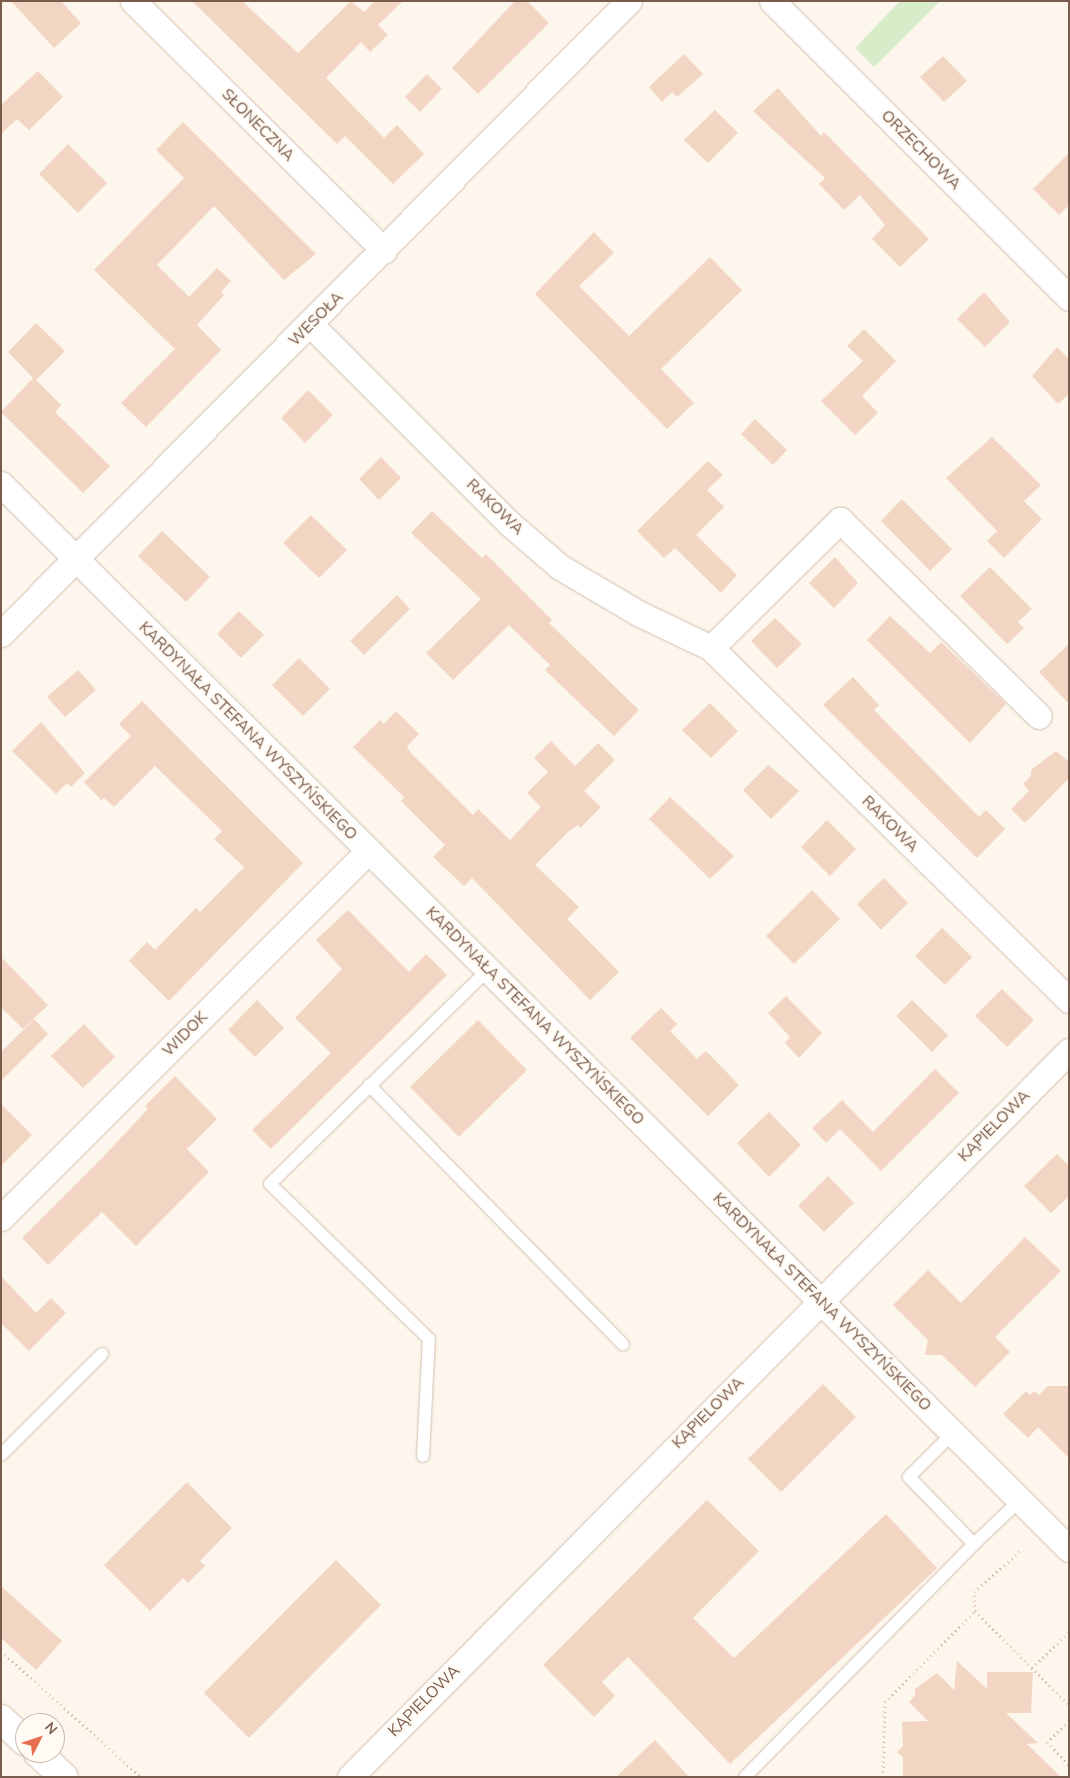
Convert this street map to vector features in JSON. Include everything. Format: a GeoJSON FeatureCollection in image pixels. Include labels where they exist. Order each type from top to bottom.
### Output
{"type":"FeatureCollection","features":[{"type":"Feature","properties":{"kind":"street","name":"SŁONECZNA"},"geometry":{"type":"LineString","coordinates":[[133,1],[384,250]]}},
{"type":"Feature","properties":{"kind":"street","name":"WESOŁA"},"geometry":{"type":"LineString","coordinates":[[1,634],[311,325],[629,1]]}},
{"type":"Feature","properties":{"kind":"street","name":"ORZECHOWA"},"geometry":{"type":"LineString","coordinates":[[772,1],[1069,298]]}},
{"type":"Feature","properties":{"kind":"street","name":"RAKOWA"},"geometry":{"type":"LineString","coordinates":[[311,325],[510,524],[560,567],[638,614],[711,648],[1069,1000]]}},
{"type":"Feature","properties":{"kind":"street","name":"KARDYNAŁA STEFANA WYSZYŃSKIEGO"},"geometry":{"type":"LineString","coordinates":[[1,484],[1069,1549]]}},
{"type":"Feature","properties":{"kind":"street"},"geometry":{"type":"LineString","coordinates":[[711,648],[840,520],[1039,716]]}},
{"type":"Feature","properties":{"kind":"street","name":"WIDOK"},"geometry":{"type":"LineString","coordinates":[[1,1218],[369,850]]}},
{"type":"Feature","properties":{"kind":"street","name":"KĄPIELOWA"},"geometry":{"type":"LineString","coordinates":[[350,1777],[1069,1051]]}},
{"type":"Feature","properties":{"kind":"street"},"geometry":{"type":"LineString","coordinates":[[1,1719],[15,1732]]}},
{"type":"Feature","properties":{"kind":"street"},"geometry":{"type":"LineString","coordinates":[[49,1763],[64,1777]]}},
{"type":"Feature","properties":{"kind":"lane"},"geometry":{"type":"LineString","coordinates":[[423,1456],[429,1339],[270,1184],[488,970]]}},
{"type":"Feature","properties":{"kind":"lane"},"geometry":{"type":"LineString","coordinates":[[369,1085],[622,1344]]}},
{"type":"Feature","properties":{"kind":"lane"},"geometry":{"type":"LineString","coordinates":[[1,1455],[102,1354]]}},
{"type":"Feature","properties":{"kind":"lane"},"geometry":{"type":"LineString","coordinates":[[953,1434],[909,1478],[974,1544]]}},
{"type":"Feature","properties":{"kind":"lane"},"geometry":{"type":"LineString","coordinates":[[745,1777],[974,1544],[1020,1500]]}},
{"type":"Feature","properties":{"kind":"path"},"geometry":{"type":"LineString","coordinates":[[1021,1550],[974,1592],[975,1611],[1069,1705]]}},
{"type":"Feature","properties":{"kind":"path"},"geometry":{"type":"LineString","coordinates":[[883,1777],[885,1702],[975,1611]]}},
{"type":"Feature","properties":{"kind":"path"},"geometry":{"type":"LineString","coordinates":[[1032,1668],[1069,1632]]}},
{"type":"Feature","properties":{"kind":"path"},"geometry":{"type":"LineString","coordinates":[[1,1651],[141,1777]]}},
{"type":"Feature","properties":{"kind":"path"},"geometry":{"type":"LineString","coordinates":[[1069,1721],[1047,1742],[1069,1765]]}},
{"type":"Feature","properties":{"kind":"green space"},"geometry":{"type":"Polygon","coordinates":[[[900,1],[940,1],[874,67],[855,48],[900,1]]]}},
{"type":"Feature","properties":{"kind":"building"},"geometry":{"type":"Polygon","coordinates":[[[11,1],[61,1],[81,23],[54,48],[11,1]]]}},
{"type":"Feature","properties":{"kind":"building"},"geometry":{"type":"Polygon","coordinates":[[[192,1],[242,1],[298,53],[351,1],[364,12],[375,1],[403,1],[378,25],[388,35],[370,52],[361,42],[326,78],[384,138],[397,125],[424,154],[393,184],[345,136],[337,144],[192,1]]]}},
{"type":"Feature","properties":{"kind":"building"},"geometry":{"type":"Polygon","coordinates":[[[515,1],[527,1],[549,23],[478,94],[452,68],[515,1]]]}},
{"type":"Feature","properties":{"kind":"building"},"geometry":{"type":"Polygon","coordinates":[[[684,54],[703,74],[677,97],[672,92],[662,102],[649,87],[684,54]]]}},
{"type":"Feature","properties":{"kind":"building"},"geometry":{"type":"Polygon","coordinates":[[[943,56],[967,81],[944,102],[920,77],[943,56]]]}},
{"type":"Feature","properties":{"kind":"building"},"geometry":{"type":"Polygon","coordinates":[[[38,71],[63,97],[29,130],[17,119],[1,134],[1,105],[38,71]]]}},
{"type":"Feature","properties":{"kind":"building"},"geometry":{"type":"Polygon","coordinates":[[[427,74],[442,89],[420,112],[405,97],[427,74]]]}},
{"type":"Feature","properties":{"kind":"building"},"geometry":{"type":"Polygon","coordinates":[[[778,88],[821,136],[824,132],[929,239],[900,267],[872,239],[885,225],[860,195],[844,210],[819,184],[825,178],[753,111],[778,88]]]}},
{"type":"Feature","properties":{"kind":"building"},"geometry":{"type":"Polygon","coordinates":[[[715,110],[738,133],[708,163],[684,140],[715,110]]]}},
{"type":"Feature","properties":{"kind":"building"},"geometry":{"type":"Polygon","coordinates":[[[183,122],[316,254],[284,280],[214,206],[157,265],[189,297],[217,268],[231,281],[221,292],[224,295],[197,325],[221,350],[146,427],[121,403],[175,349],[94,270],[184,178],[156,150],[183,122]]]}},
{"type":"Feature","properties":{"kind":"building"},"geometry":{"type":"Polygon","coordinates":[[[68,144],[107,183],[78,213],[39,174],[68,144]]]}},
{"type":"Feature","properties":{"kind":"building"},"geometry":{"type":"Polygon","coordinates":[[[1069,153],[1069,205],[1059,215],[1033,189],[1069,153]]]}},
{"type":"Feature","properties":{"kind":"building"},"geometry":{"type":"Polygon","coordinates":[[[594,232],[614,253],[579,286],[629,336],[710,257],[742,290],[661,369],[694,403],[667,429],[535,294],[594,232]]]}},
{"type":"Feature","properties":{"kind":"building"},"geometry":{"type":"Polygon","coordinates":[[[984,292],[1010,322],[985,347],[957,319],[984,292]]]}},
{"type":"Feature","properties":{"kind":"building"},"geometry":{"type":"Polygon","coordinates":[[[36,323],[65,351],[36,380],[61,405],[55,412],[110,466],[83,493],[1,412],[33,378],[8,352],[36,323]]]}},
{"type":"Feature","properties":{"kind":"building"},"geometry":{"type":"Polygon","coordinates":[[[864,329],[896,361],[862,396],[878,413],[855,435],[821,401],[863,361],[847,346],[864,329]]]}},
{"type":"Feature","properties":{"kind":"building"},"geometry":{"type":"Polygon","coordinates":[[[1057,347],[1069,359],[1069,394],[1058,404],[1032,376],[1057,347]]]}},
{"type":"Feature","properties":{"kind":"building"},"geometry":{"type":"Polygon","coordinates":[[[308,390],[333,415],[305,443],[281,418],[308,390]]]}},
{"type":"Feature","properties":{"kind":"building"},"geometry":{"type":"Polygon","coordinates":[[[755,419],[787,450],[773,465],[741,434],[755,419]]]}},
{"type":"Feature","properties":{"kind":"building"},"geometry":{"type":"Polygon","coordinates":[[[992,437],[1041,485],[1024,501],[1042,519],[1004,558],[987,541],[997,531],[946,478],[992,437]]]}},
{"type":"Feature","properties":{"kind":"building"},"geometry":{"type":"Polygon","coordinates":[[[381,457],[401,478],[379,500],[359,479],[381,457]]]}},
{"type":"Feature","properties":{"kind":"building"},"geometry":{"type":"Polygon","coordinates":[[[708,461],[723,475],[707,490],[724,507],[696,535],[737,575],[721,593],[675,548],[664,558],[637,531],[708,461]]]}},
{"type":"Feature","properties":{"kind":"building"},"geometry":{"type":"Polygon","coordinates":[[[902,499],[952,549],[930,571],[881,521],[902,499]]]}},
{"type":"Feature","properties":{"kind":"building"},"geometry":{"type":"Polygon","coordinates":[[[432,511],[482,558],[486,554],[552,620],[549,623],[639,710],[614,736],[545,670],[550,665],[509,625],[453,680],[426,653],[481,599],[411,533],[432,511]]]}},
{"type":"Feature","properties":{"kind":"building"},"geometry":{"type":"Polygon","coordinates":[[[311,515],[347,550],[319,578],[283,543],[311,515]]]}},
{"type":"Feature","properties":{"kind":"building"},"geometry":{"type":"Polygon","coordinates":[[[162,531],[210,577],[186,602],[138,556],[162,531]]]}},
{"type":"Feature","properties":{"kind":"building"},"geometry":{"type":"Polygon","coordinates":[[[835,557],[858,583],[834,608],[809,583],[835,557]]]}},
{"type":"Feature","properties":{"kind":"building"},"geometry":{"type":"Polygon","coordinates":[[[990,567],[1032,609],[1018,622],[1024,628],[1007,644],[960,596],[990,567]]]}},
{"type":"Feature","properties":{"kind":"building"},"geometry":{"type":"Polygon","coordinates":[[[397,595],[410,609],[364,655],[350,641],[397,595]]]}},
{"type":"Feature","properties":{"kind":"building"},"geometry":{"type":"Polygon","coordinates":[[[239,611],[264,635],[241,658],[217,634],[239,611]]]}},
{"type":"Feature","properties":{"kind":"building"},"geometry":{"type":"Polygon","coordinates":[[[890,616],[930,653],[941,642],[1006,704],[970,743],[867,640],[890,616]]]}},
{"type":"Feature","properties":{"kind":"building"},"geometry":{"type":"Polygon","coordinates":[[[775,618],[802,644],[777,668],[751,641],[775,618]]]}},
{"type":"Feature","properties":{"kind":"building"},"geometry":{"type":"Polygon","coordinates":[[[1069,644],[1069,704],[1039,672],[1069,644]]]}},
{"type":"Feature","properties":{"kind":"building"},"geometry":{"type":"Polygon","coordinates":[[[299,658],[330,689],[303,716],[272,685],[299,658]]]}},
{"type":"Feature","properties":{"kind":"building"},"geometry":{"type":"Polygon","coordinates":[[[78,670],[96,690],[65,717],[47,697],[78,670]]]}},
{"type":"Feature","properties":{"kind":"building"},"geometry":{"type":"Polygon","coordinates":[[[853,677],[879,705],[874,710],[979,817],[986,810],[1005,829],[977,858],[823,705],[853,677]]]}},
{"type":"Feature","properties":{"kind":"building"},"geometry":{"type":"Polygon","coordinates":[[[142,701],[303,863],[169,1001],[129,961],[147,942],[155,950],[196,908],[200,912],[244,867],[214,839],[222,831],[155,766],[114,807],[104,798],[101,800],[84,782],[131,736],[119,724],[142,701]]]}},
{"type":"Feature","properties":{"kind":"building"},"geometry":{"type":"Polygon","coordinates":[[[710,703],[738,731],[711,758],[682,730],[710,703]]]}},
{"type":"Feature","properties":{"kind":"building"},"geometry":{"type":"Polygon","coordinates":[[[396,711],[419,734],[407,746],[410,752],[473,815],[478,809],[510,840],[541,807],[527,793],[548,772],[534,758],[551,741],[575,766],[598,743],[615,760],[584,791],[601,807],[580,828],[578,825],[569,831],[535,865],[579,907],[567,919],[619,972],[590,1000],[472,878],[464,886],[433,857],[445,845],[401,801],[404,797],[353,747],[380,720],[384,724],[396,711]]]}},
{"type":"Feature","properties":{"kind":"building"},"geometry":{"type":"Polygon","coordinates":[[[41,722],[85,773],[71,787],[67,783],[56,794],[12,751],[41,722]]]}},
{"type":"Feature","properties":{"kind":"building"},"geometry":{"type":"Polygon","coordinates":[[[1056,751],[1069,762],[1069,778],[1025,823],[1011,809],[1029,791],[1023,784],[1031,776],[1031,770],[1056,751]]]}},
{"type":"Feature","properties":{"kind":"building"},"geometry":{"type":"Polygon","coordinates":[[[768,765],[799,791],[771,819],[743,790],[768,765]]]}},
{"type":"Feature","properties":{"kind":"building"},"geometry":{"type":"Polygon","coordinates":[[[670,797],[734,856],[710,879],[649,819],[670,797]]]}},
{"type":"Feature","properties":{"kind":"building"},"geometry":{"type":"Polygon","coordinates":[[[827,820],[856,849],[830,876],[801,847],[827,820]]]}},
{"type":"Feature","properties":{"kind":"building"},"geometry":{"type":"Polygon","coordinates":[[[884,878],[908,903],[881,930],[857,904],[884,878]]]}},
{"type":"Feature","properties":{"kind":"building"},"geometry":{"type":"Polygon","coordinates":[[[812,890],[840,919],[794,964],[766,936],[812,890]]]}},
{"type":"Feature","properties":{"kind":"building"},"geometry":{"type":"Polygon","coordinates":[[[348,910],[409,972],[426,954],[447,975],[271,1149],[252,1130],[331,1053],[295,1018],[342,969],[316,940],[348,910]]]}},
{"type":"Feature","properties":{"kind":"building"},"geometry":{"type":"Polygon","coordinates":[[[942,928],[972,957],[945,985],[915,956],[942,928]]]}},
{"type":"Feature","properties":{"kind":"building"},"geometry":{"type":"Polygon","coordinates":[[[1,957],[48,1005],[23,1029],[1,1007],[1,957]]]}},
{"type":"Feature","properties":{"kind":"building"},"geometry":{"type":"Polygon","coordinates":[[[1002,989],[1034,1020],[1007,1047],[975,1016],[1002,989]]]}},
{"type":"Feature","properties":{"kind":"building"},"geometry":{"type":"Polygon","coordinates":[[[786,996],[822,1033],[799,1058],[785,1043],[790,1037],[768,1013],[786,996]]]}},
{"type":"Feature","properties":{"kind":"building"},"geometry":{"type":"Polygon","coordinates":[[[257,1000],[284,1028],[255,1057],[228,1030],[257,1000]]]}},
{"type":"Feature","properties":{"kind":"building"},"geometry":{"type":"Polygon","coordinates":[[[912,1000],[948,1035],[932,1052],[896,1016],[912,1000]]]}},
{"type":"Feature","properties":{"kind":"building"},"geometry":{"type":"Polygon","coordinates":[[[661,1008],[677,1024],[670,1031],[697,1059],[706,1051],[739,1085],[708,1116],[630,1038],[661,1008]]]}},
{"type":"Feature","properties":{"kind":"building"},"geometry":{"type":"Polygon","coordinates":[[[34,1019],[48,1034],[1,1081],[1,1052],[34,1019]]]}},
{"type":"Feature","properties":{"kind":"building"},"geometry":{"type":"Polygon","coordinates":[[[478,1020],[527,1070],[459,1137],[410,1087],[478,1020]]]}},
{"type":"Feature","properties":{"kind":"building"},"geometry":{"type":"Polygon","coordinates":[[[84,1024],[115,1057],[83,1088],[51,1056],[84,1024]]]}},
{"type":"Feature","properties":{"kind":"building"},"geometry":{"type":"Polygon","coordinates":[[[935,1069],[959,1093],[881,1171],[840,1129],[826,1143],[812,1128],[842,1100],[873,1132],[935,1069]]]}},
{"type":"Feature","properties":{"kind":"building"},"geometry":{"type":"Polygon","coordinates":[[[175,1076],[217,1119],[187,1149],[209,1172],[136,1246],[102,1212],[48,1265],[22,1238],[103,1157],[148,1109],[145,1106],[175,1076]]]}},
{"type":"Feature","properties":{"kind":"building"},"geometry":{"type":"Polygon","coordinates":[[[1,1104],[32,1135],[1,1166],[1,1104]]]}},
{"type":"Feature","properties":{"kind":"building"},"geometry":{"type":"Polygon","coordinates":[[[769,1112],[801,1145],[769,1177],[737,1143],[769,1112]]]}},
{"type":"Feature","properties":{"kind":"building"},"geometry":{"type":"Polygon","coordinates":[[[1057,1154],[1069,1166],[1069,1196],[1051,1213],[1024,1186],[1057,1154]]]}},
{"type":"Feature","properties":{"kind":"building"},"geometry":{"type":"Polygon","coordinates":[[[828,1176],[854,1203],[824,1232],[798,1206],[828,1176]]]}},
{"type":"Feature","properties":{"kind":"building"},"geometry":{"type":"Polygon","coordinates":[[[1025,1237],[1061,1271],[995,1337],[1010,1352],[975,1387],[942,1355],[925,1355],[928,1340],[893,1305],[928,1270],[961,1303],[1025,1237]]]}},
{"type":"Feature","properties":{"kind":"building"},"geometry":{"type":"Polygon","coordinates":[[[1,1276],[36,1313],[51,1298],[66,1313],[29,1351],[1,1323],[1,1276]]]}},
{"type":"Feature","properties":{"kind":"building"},"geometry":{"type":"Polygon","coordinates":[[[823,1384],[856,1417],[781,1492],[748,1459],[823,1384]]]}},
{"type":"Feature","properties":{"kind":"building"},"geometry":{"type":"Polygon","coordinates":[[[1048,1386],[1069,1386],[1069,1458],[1038,1427],[1028,1438],[1003,1414],[1026,1391],[1030,1395],[1034,1391],[1039,1395],[1048,1386]]]}},
{"type":"Feature","properties":{"kind":"building"},"geometry":{"type":"Polygon","coordinates":[[[187,1482],[232,1528],[200,1561],[205,1566],[188,1583],[183,1578],[150,1611],[104,1565],[187,1482]]]}},
{"type":"Feature","properties":{"kind":"building"},"geometry":{"type":"Polygon","coordinates":[[[707,1500],[759,1551],[693,1618],[734,1658],[886,1514],[937,1568],[730,1764],[628,1657],[602,1682],[615,1696],[594,1717],[543,1665],[707,1500]]]}},
{"type":"Feature","properties":{"kind":"building"},"geometry":{"type":"Polygon","coordinates":[[[336,1560],[381,1605],[249,1738],[204,1693],[336,1560]]]}},
{"type":"Feature","properties":{"kind":"building"},"geometry":{"type":"Polygon","coordinates":[[[1,1586],[62,1641],[36,1670],[1,1638],[1,1586]]]}},
{"type":"Feature","properties":{"kind":"building"},"geometry":{"type":"Polygon","coordinates":[[[957,1661],[987,1689],[987,1672],[1033,1672],[1031,1713],[1006,1713],[1038,1743],[1027,1744],[1061,1777],[903,1777],[903,1757],[897,1752],[903,1746],[902,1722],[928,1721],[909,1702],[915,1695],[915,1689],[937,1673],[954,1690],[957,1661]]]}},
{"type":"Feature","properties":{"kind":"building"},"geometry":{"type":"Polygon","coordinates":[[[655,1740],[689,1777],[616,1777],[655,1740]]]}}]}
